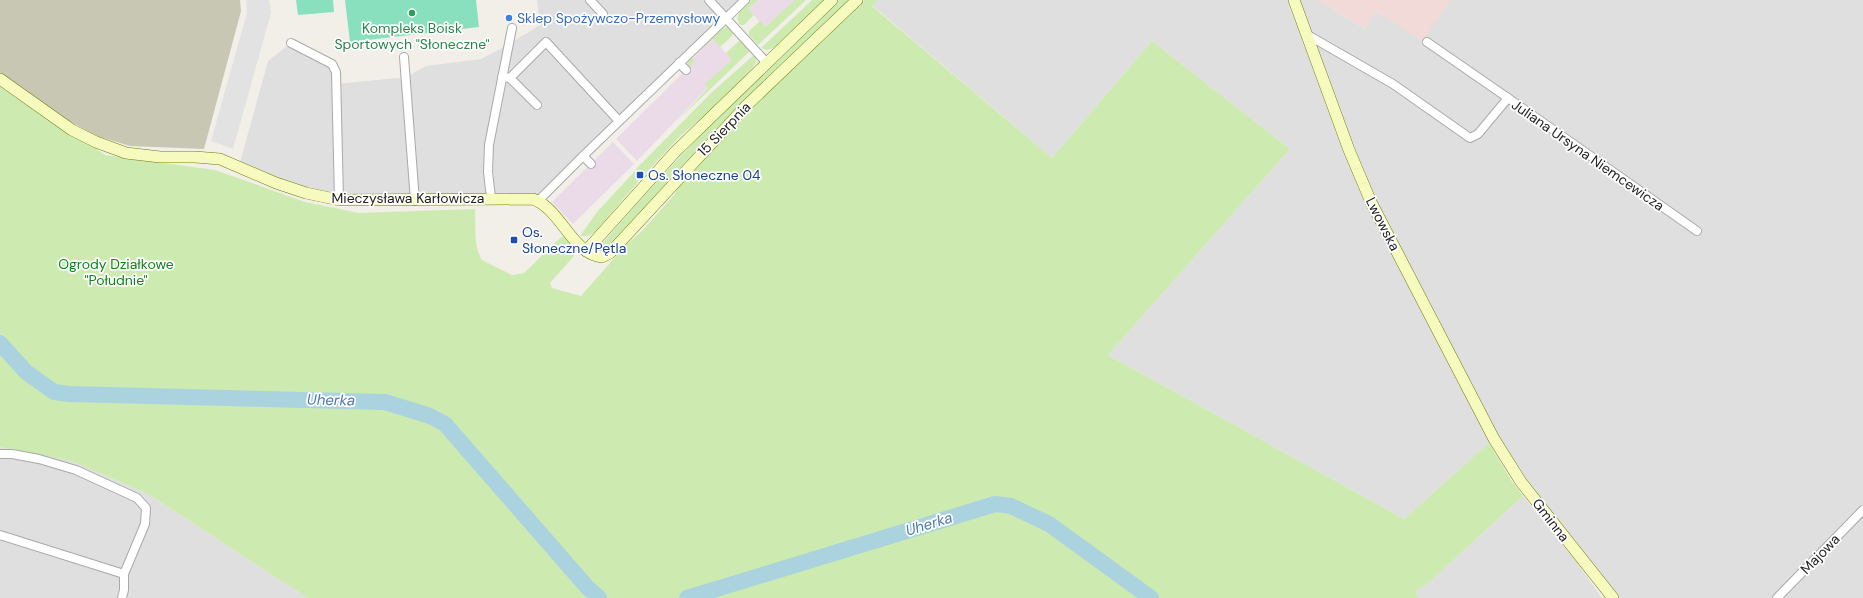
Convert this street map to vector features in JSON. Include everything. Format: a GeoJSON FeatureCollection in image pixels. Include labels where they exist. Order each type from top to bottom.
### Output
{"type":"FeatureCollection","features":[{"type":"Feature","properties":{"kind":"street"},"geometry":{"type":"LineString","coordinates":[[590,0],[603,14]]}},
{"type":"Feature","properties":{"kind":"street"},"geometry":{"type":"LineString","coordinates":[[709,0],[766,62]]}},
{"type":"Feature","properties":{"kind":"street"},"geometry":{"type":"LineString","coordinates":[[586,251],[547,208],[538,201],[679,62],[745,0]]}},
{"type":"Feature","properties":{"kind":"street","name":"15 Sierpnia"},"geometry":{"type":"LineString","coordinates":[[832,0],[766,62],[675,152],[586,251],[602,257],[610,253],[741,111],[857,0]]}},
{"type":"Feature","properties":{"kind":"street","name":"Lwowska"},"geometry":{"type":"LineString","coordinates":[[1294,0],[1371,202],[1494,439]]}},
{"type":"Feature","properties":{"kind":"street"},"geometry":{"type":"LineString","coordinates":[[491,198],[488,172],[489,145],[506,77],[512,28]]}},
{"type":"Feature","properties":{"kind":"street","name":"Juliana Ursyna Niemcewicza"},"geometry":{"type":"LineString","coordinates":[[1306,34],[1392,84],[1470,138],[1478,134],[1508,98],[1697,232]]}},
{"type":"Feature","properties":{"kind":"street"},"geometry":{"type":"LineString","coordinates":[[506,77],[546,42],[619,121]]}},
{"type":"Feature","properties":{"kind":"street"},"geometry":{"type":"LineString","coordinates":[[1427,42],[1508,98]]}},
{"type":"Feature","properties":{"kind":"street"},"geometry":{"type":"LineString","coordinates":[[291,43],[332,64],[336,72],[339,200]]}},
{"type":"Feature","properties":{"kind":"street"},"geometry":{"type":"LineString","coordinates":[[404,57],[415,201]]}},
{"type":"Feature","properties":{"kind":"street"},"geometry":{"type":"LineString","coordinates":[[679,62],[686,70]]}},
{"type":"Feature","properties":{"kind":"street"},"geometry":{"type":"LineString","coordinates":[[506,77],[537,105]]}},
{"type":"Feature","properties":{"kind":"street","name":"Mieczysława Karłowicza"},"geometry":{"type":"LineString","coordinates":[[0,79],[72,130],[96,142],[126,153],[160,157],[195,156],[220,159],[276,183],[306,193],[339,200],[415,201],[528,198],[538,201]]}},
{"type":"Feature","properties":{"kind":"street"},"geometry":{"type":"LineString","coordinates":[[583,156],[591,164]]}},
{"type":"Feature","properties":{"kind":"street","name":"Gminna"},"geometry":{"type":"LineString","coordinates":[[1494,439],[1525,487],[1613,598]]}},
{"type":"Feature","properties":{"kind":"street"},"geometry":{"type":"LineString","coordinates":[[0,454],[12,454],[39,459],[76,470],[137,498],[146,508],[145,524],[124,574],[124,590],[122,598]]}},
{"type":"Feature","properties":{"kind":"street","name":"Majowa"},"geometry":{"type":"LineString","coordinates":[[1777,598],[1863,510]]}},
{"type":"Feature","properties":{"kind":"street"},"geometry":{"type":"LineString","coordinates":[[0,535],[124,574]]}},
{"type":"Feature","properties":{"kind":"shaded area"},"geometry":{"type":"Polygon","coordinates":[[[0,0],[240,0],[241,11],[204,149],[130,146],[94,135],[54,112],[0,73],[0,0]]]}},
{"type":"Feature","properties":{"kind":"shaded area"},"geometry":{"type":"Polygon","coordinates":[[[246,0],[269,0],[271,13],[233,149],[211,141],[247,13],[246,0]]]}},
{"type":"Feature","properties":{"kind":"shaded area"},"geometry":{"type":"Polygon","coordinates":[[[537,0],[738,0],[538,194],[487,193],[482,199],[339,200],[239,166],[268,61],[291,43],[332,64],[336,84],[397,78],[405,79],[426,66],[481,59],[504,47],[540,25],[537,0]]]}},
{"type":"Feature","properties":{"kind":"shaded area"},"geometry":{"type":"Polygon","coordinates":[[[758,0],[795,0],[765,28],[748,9],[758,0]]]}},
{"type":"Feature","properties":{"kind":"shaded area"},"geometry":{"type":"Polygon","coordinates":[[[866,0],[1317,0],[1365,29],[1375,12],[1394,21],[1450,0],[1863,0],[1863,510],[1774,598],[1620,598],[1531,488],[1497,436],[1404,519],[1108,355],[1290,149],[1152,41],[1052,158],[866,0]]]}},
{"type":"Feature","properties":{"kind":"shaded area"},"geometry":{"type":"Polygon","coordinates":[[[1317,0],[1451,0],[1422,41],[1378,12],[1375,13],[1365,29],[1317,0]]]}},
{"type":"Feature","properties":{"kind":"shaded area"},"geometry":{"type":"Polygon","coordinates":[[[713,39],[732,60],[706,84],[708,87],[637,161],[616,139],[689,67],[692,59],[713,39]]]}},
{"type":"Feature","properties":{"kind":"shaded area"},"geometry":{"type":"Polygon","coordinates":[[[613,142],[634,164],[573,224],[552,202],[613,142]]]}},
{"type":"Feature","properties":{"kind":"shaded area"},"geometry":{"type":"Polygon","coordinates":[[[0,447],[71,461],[148,494],[308,598],[0,598],[0,447]]]}},
{"type":"Feature","properties":{"kind":"shaded area"},"geometry":{"type":"Polygon","coordinates":[[[1523,496],[1575,560],[1602,598],[1419,598],[1415,591],[1426,585],[1523,496]]]}},
{"type":"Feature","properties":{"kind":"shaded area"},"geometry":{"type":"Polygon","coordinates":[[[1863,515],[1863,598],[1783,598],[1863,515]]]}},
{"type":"Feature","properties":{"kind":"green space"},"geometry":{"type":"Polygon","coordinates":[[[296,0],[333,0],[334,12],[298,15],[296,0]]]}},
{"type":"Feature","properties":{"kind":"green space","name":"Kompleks Boisk Sportowych \"Słoneczne\""},"geometry":{"type":"Polygon","coordinates":[[[345,0],[476,0],[479,27],[350,42],[345,0]]]}},
{"type":"Feature","properties":{"kind":"green space"},"geometry":{"type":"Polygon","coordinates":[[[750,0],[758,0],[748,9],[754,15],[744,25],[740,25],[738,15],[742,8],[750,0]]]}},
{"type":"Feature","properties":{"kind":"green space"},"geometry":{"type":"Polygon","coordinates":[[[795,0],[806,0],[758,45],[749,35],[749,31],[760,21],[765,27],[795,0]]]}},
{"type":"Feature","properties":{"kind":"green space"},"geometry":{"type":"Polygon","coordinates":[[[812,0],[826,0],[775,47],[767,50],[761,48],[812,0]]]}},
{"type":"Feature","properties":{"kind":"green space"},"geometry":{"type":"Polygon","coordinates":[[[839,0],[851,0],[752,93],[695,152],[608,248],[602,249],[602,244],[688,149],[777,59],[839,0]]]}},
{"type":"Feature","properties":{"kind":"green space","name":"Ogrody Działkowe \"Południe\""},"geometry":{"type":"Polygon","coordinates":[[[864,0],[878,0],[872,6],[1052,158],[1152,41],[1290,149],[1108,355],[1404,519],[1489,443],[1511,480],[1523,496],[1426,585],[1415,591],[1419,598],[308,598],[148,494],[71,461],[0,447],[0,84],[105,155],[215,170],[305,202],[359,213],[475,209],[476,242],[482,260],[512,275],[524,273],[565,235],[575,246],[574,256],[550,283],[552,288],[581,296],[625,246],[641,232],[674,195],[686,176],[774,84],[864,0]],[[438,419],[550,544],[458,438],[438,419]]]}},
{"type":"Feature","properties":{"kind":"green space"},"geometry":{"type":"Polygon","coordinates":[[[727,27],[734,32],[732,36],[720,47],[713,39],[692,58],[695,61],[689,67],[687,65],[689,58],[720,29],[727,27]]]}},
{"type":"Feature","properties":{"kind":"green space"},"geometry":{"type":"Polygon","coordinates":[[[739,41],[742,41],[751,50],[676,122],[708,88],[705,84],[732,60],[726,53],[739,41]]]}},
{"type":"Feature","properties":{"kind":"green space"},"geometry":{"type":"Polygon","coordinates":[[[755,54],[756,62],[753,67],[711,110],[680,136],[645,174],[642,172],[638,177],[636,169],[711,93],[755,54]]]}},
{"type":"Feature","properties":{"kind":"green space"},"geometry":{"type":"Polygon","coordinates":[[[635,171],[637,178],[636,180],[638,182],[595,232],[588,236],[580,236],[597,212],[635,171]]]}},
{"type":"Feature","properties":{"kind":"waterway","name":"Uherka"},"geometry":{"type":"LineString","coordinates":[[0,343],[26,372],[54,392],[69,394],[385,402],[430,416],[445,424],[587,587],[599,598]]}},
{"type":"Feature","properties":{"kind":"waterway","name":"Uherka"},"geometry":{"type":"LineString","coordinates":[[687,598],[995,504],[1011,506],[1049,524],[1151,598]]}},
{"type":"Feature","properties":{"kind":"place","name":"Kompleks Boisk Sportowych \"Słoneczne\""},"geometry":{"type":"Point","coordinates":[412,13]}},
{"type":"Feature","properties":{"kind":"place","name":"Sklep Spożywczo-Przemysłowy"},"geometry":{"type":"Point","coordinates":[509,18]}},
{"type":"Feature","properties":{"kind":"place","name":"Os. Słoneczne 04"},"geometry":{"type":"Point","coordinates":[640,175]}},
{"type":"Feature","properties":{"kind":"place","name":"Os. Słoneczne/Pętla"},"geometry":{"type":"Point","coordinates":[514,240]}}]}
